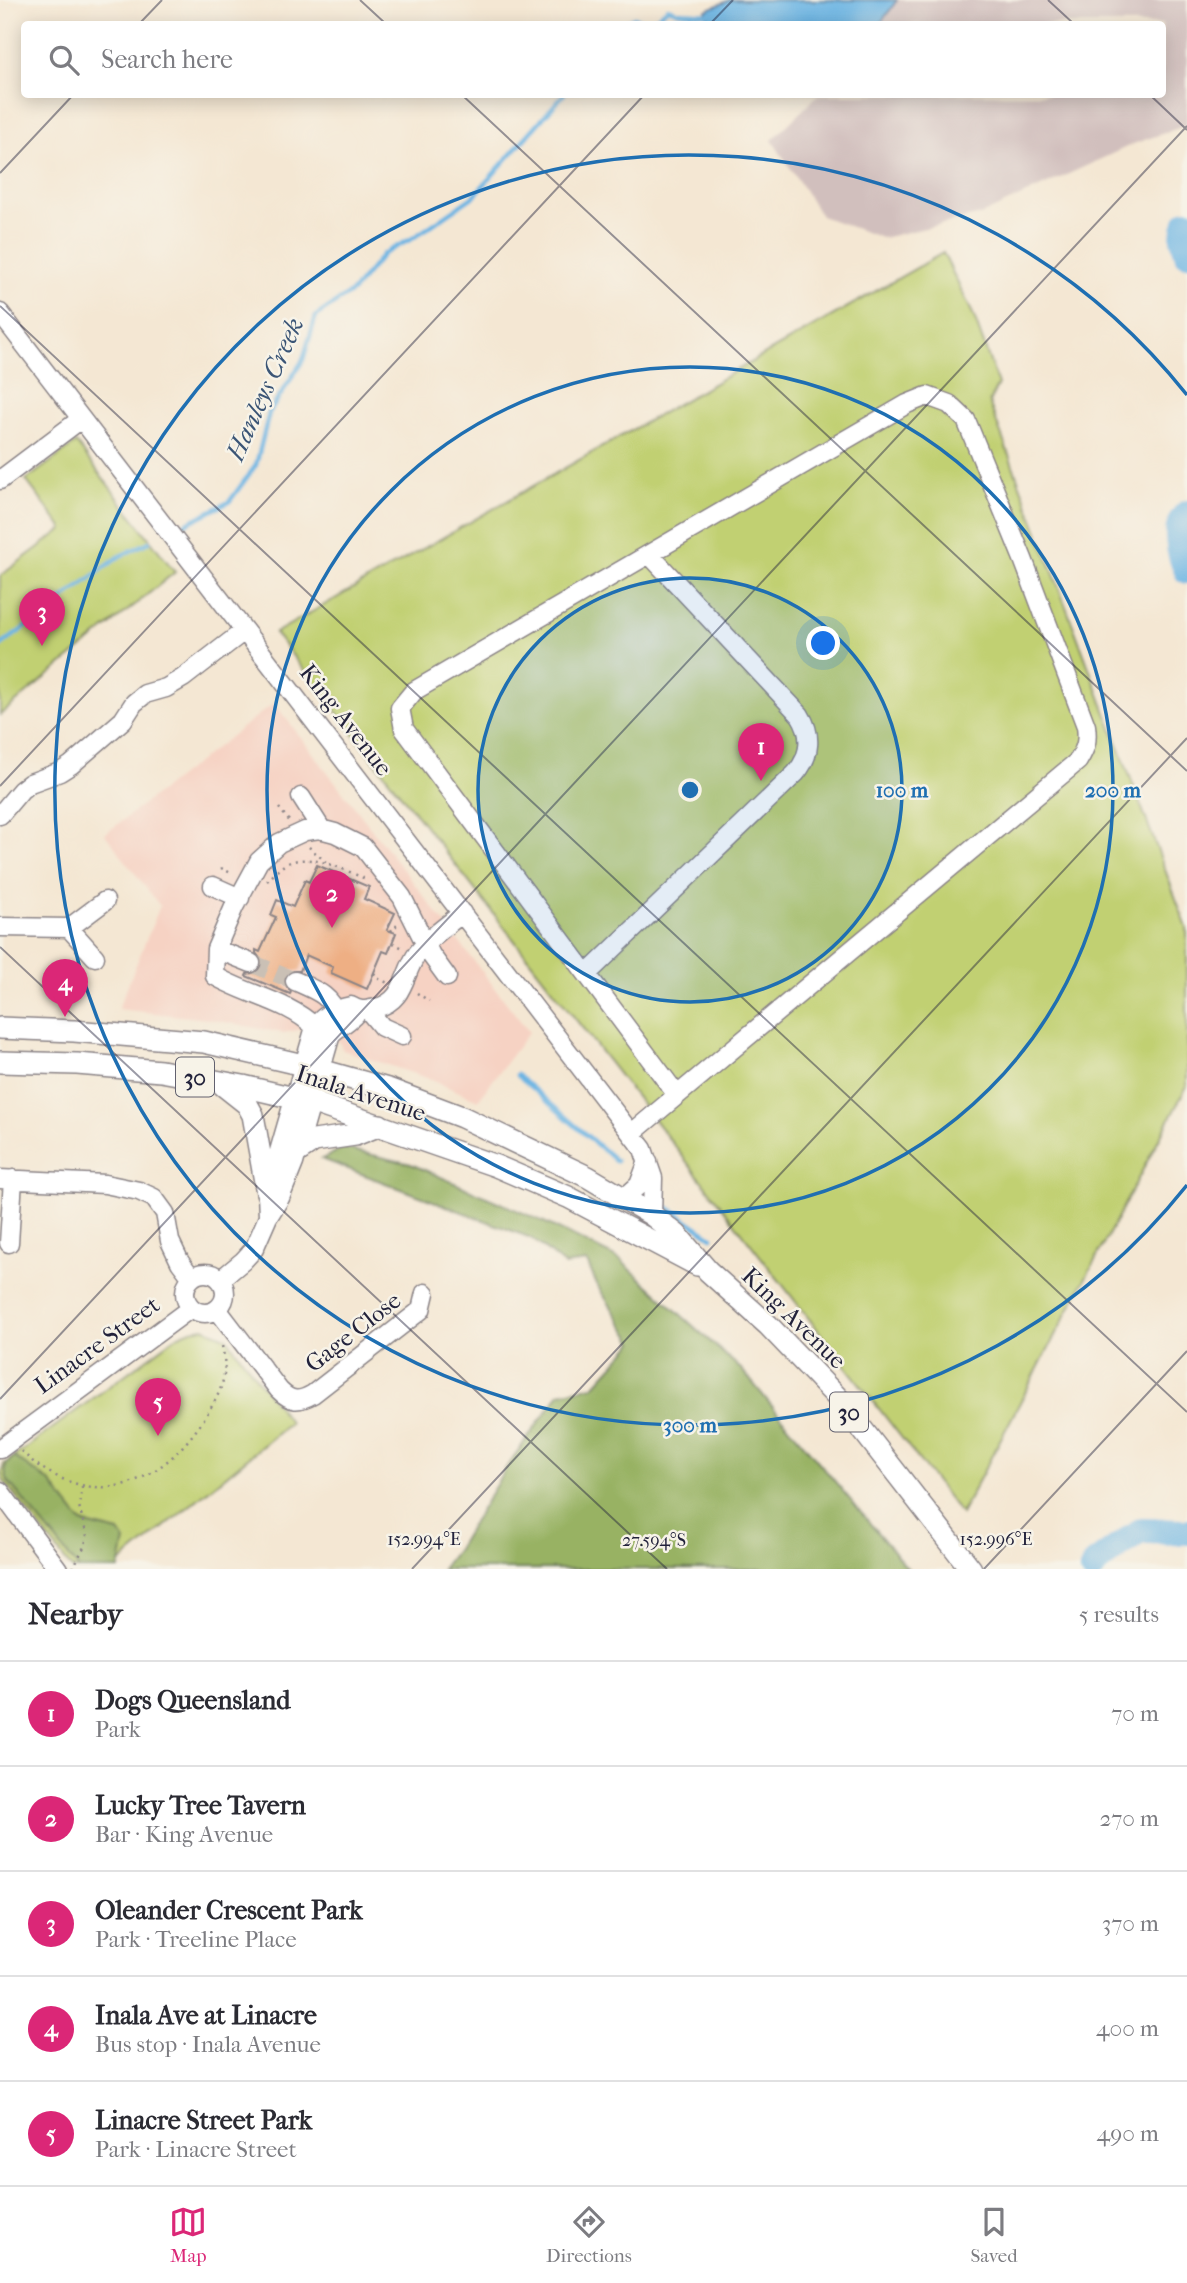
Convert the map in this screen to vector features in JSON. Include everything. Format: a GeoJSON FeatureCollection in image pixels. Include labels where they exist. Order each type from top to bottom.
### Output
{"type":"FeatureCollection","features":[{"type":"Feature","properties":{"kind":"main road","name":"Inala Avenue"},"geometry":{"type":"LineString","coordinates":[[0,1028],[204,1042],[388,1089],[462,1117],[587,1177],[657,1219]]}},
{"type":"Feature","properties":{"kind":"main road","name":"Inala Avenue"},"geometry":{"type":"LineString","coordinates":[[0,1062],[162,1071],[302,1100],[496,1166],[568,1197],[684,1258]]}},
{"type":"Feature","properties":{"kind":"main road"},"geometry":{"type":"LineString","coordinates":[[218,1081],[247,1104],[254,1115],[274,1196]]}},
{"type":"Feature","properties":{"kind":"main road"},"geometry":{"type":"LineString","coordinates":[[296,1153],[314,1141],[355,1135],[380,1125]]}},
{"type":"Feature","properties":{"kind":"main road","name":"King Avenue"},"geometry":{"type":"LineString","coordinates":[[657,1219],[677,1236],[708,1272],[768,1325],[837,1397],[971,1569]]}},
{"type":"Feature","properties":{"kind":"main road","name":"King Avenue"},"geometry":{"type":"LineString","coordinates":[[684,1258],[708,1272]]}},
{"type":"Feature","properties":{"kind":"street","name":"King Avenue"},"geometry":{"type":"LineString","coordinates":[[0,313],[632,1133],[643,1149],[653,1178],[657,1219]]}},
{"type":"Feature","properties":{"kind":"street"},"geometry":{"type":"LineString","coordinates":[[632,1133],[1078,761],[1088,741],[1086,726],[1023,559],[966,420],[949,404],[927,396],[907,404],[414,691],[400,708],[404,729],[677,1094]]}},
{"type":"Feature","properties":{"kind":"street"},"geometry":{"type":"LineString","coordinates":[[2,474],[81,419]]}},
{"type":"Feature","properties":{"kind":"street"},"geometry":{"type":"LineString","coordinates":[[587,974],[796,773],[807,756],[808,728],[800,715],[650,555]]}},
{"type":"Feature","properties":{"kind":"street"},"geometry":{"type":"LineString","coordinates":[[0,815],[30,783],[71,765],[123,720],[134,703],[145,694],[166,688],[244,631]]}},
{"type":"Feature","properties":{"kind":"street"},"geometry":{"type":"LineString","coordinates":[[301,796],[322,830]]}},
{"type":"Feature","properties":{"kind":"street"},"geometry":{"type":"LineString","coordinates":[[315,1027],[302,1014],[215,976],[216,948],[259,861],[279,843],[305,831],[322,830],[350,839],[363,848],[401,897],[431,955],[447,977]]}},
{"type":"Feature","properties":{"kind":"street"},"geometry":{"type":"LineString","coordinates":[[212,886],[240,898]]}},
{"type":"Feature","properties":{"kind":"street"},"geometry":{"type":"LineString","coordinates":[[0,927],[69,928],[105,901]]}},
{"type":"Feature","properties":{"kind":"street"},"geometry":{"type":"LineString","coordinates":[[220,1280],[254,1249],[268,1217],[311,1068],[315,1027],[321,1019],[355,1017],[363,1010],[386,1005],[397,997],[416,956],[426,943],[462,913]]}},
{"type":"Feature","properties":{"kind":"street"},"geometry":{"type":"LineString","coordinates":[[69,928],[95,957]]}},
{"type":"Feature","properties":{"kind":"street"},"geometry":{"type":"LineString","coordinates":[[216,948],[251,963]]}},
{"type":"Feature","properties":{"kind":"street"},"geometry":{"type":"LineString","coordinates":[[295,981],[322,993],[339,1016]]}},
{"type":"Feature","properties":{"kind":"street"},"geometry":{"type":"LineString","coordinates":[[363,1010],[382,1027],[402,1036]]}},
{"type":"Feature","properties":{"kind":"street"},"geometry":{"type":"LineString","coordinates":[[311,1068],[339,1016]]}},
{"type":"Feature","properties":{"kind":"street"},"geometry":{"type":"LineString","coordinates":[[274,1196],[296,1153],[302,1100]]}},
{"type":"Feature","properties":{"kind":"street"},"geometry":{"type":"LineString","coordinates":[[624,1198],[639,1185],[648,1161]]}},
{"type":"Feature","properties":{"kind":"street"},"geometry":{"type":"LineString","coordinates":[[9,1243],[6,1179],[105,1184],[139,1191],[154,1198],[165,1213],[170,1241],[175,1252],[192,1278]]}},
{"type":"Feature","properties":{"kind":"street"},"geometry":{"type":"LineString","coordinates":[[206,1273],[220,1280],[225,1299],[217,1310],[207,1314],[191,1308],[185,1291],[192,1278],[206,1273]]}},
{"type":"Feature","properties":{"kind":"street","name":"Gage Close"},"geometry":{"type":"LineString","coordinates":[[217,1310],[279,1390],[295,1401],[313,1394],[421,1310],[425,1293]]}},
{"type":"Feature","properties":{"kind":"street","name":"Linacre Street"},"geometry":{"type":"LineString","coordinates":[[0,1449],[191,1308]]}},
{"type":"Feature","properties":{"kind":"street"},"geometry":{"type":"LineString","coordinates":[[0,1491],[58,1569]]}},
{"type":"Feature","properties":{"kind":"path"},"geometry":{"type":"LineString","coordinates":[[306,845],[328,864]]}},
{"type":"Feature","properties":{"kind":"path"},"geometry":{"type":"LineString","coordinates":[[220,868],[262,886],[279,869],[297,860],[328,864],[368,880]]}},
{"type":"Feature","properties":{"kind":"path"},"geometry":{"type":"LineString","coordinates":[[393,943],[403,948]]}},
{"type":"Feature","properties":{"kind":"path"},"geometry":{"type":"LineString","coordinates":[[413,989],[429,1002]]}},
{"type":"Feature","properties":{"kind":"path"},"geometry":{"type":"LineString","coordinates":[[21,1448],[40,1468],[82,1486],[116,1487],[143,1477],[176,1455],[211,1407],[222,1382],[226,1362],[221,1341]]}},
{"type":"Feature","properties":{"kind":"path"},"geometry":{"type":"LineString","coordinates":[[73,1569],[87,1536],[79,1506],[82,1486]]}},
{"type":"Feature","properties":{"kind":"shaded area"},"geometry":{"type":"Polygon","coordinates":[[[897,0],[1187,0],[1187,125],[1133,144],[981,215],[882,238],[821,216],[772,140],[815,98],[1166,98],[1166,21],[882,21],[897,0]]]}},
{"type":"Feature","properties":{"kind":"shaded area"},"geometry":{"type":"Polygon","coordinates":[[[274,703],[529,1032],[478,1100],[427,1078],[343,1050],[338,1040],[302,1029],[283,1033],[208,1019],[118,1009],[160,906],[105,834],[274,703]]]}},
{"type":"Feature","properties":{"kind":"green space"},"geometry":{"type":"Polygon","coordinates":[[[943,253],[973,314],[998,384],[989,402],[1187,928],[1187,1086],[961,1514],[275,633],[943,253]]]}},
{"type":"Feature","properties":{"kind":"green space"},"geometry":{"type":"Polygon","coordinates":[[[76,443],[175,572],[0,715],[0,576],[63,529],[26,480],[76,443]]]}},
{"type":"Feature","properties":{"kind":"green space"},"geometry":{"type":"Polygon","coordinates":[[[343,1148],[411,1164],[544,1222],[619,1259],[742,1370],[908,1569],[442,1569],[508,1465],[560,1393],[594,1386],[634,1342],[597,1285],[587,1262],[564,1265],[531,1238],[322,1159],[343,1148]]]}},
{"type":"Feature","properties":{"kind":"green space"},"geometry":{"type":"Polygon","coordinates":[[[204,1328],[226,1337],[290,1423],[113,1569],[72,1569],[3,1480],[1,1474],[4,1464],[179,1335],[204,1328]]]}},
{"type":"Feature","properties":{"kind":"green space"},"geometry":{"type":"Polygon","coordinates":[[[14,1457],[50,1482],[82,1523],[119,1532],[125,1541],[119,1569],[79,1569],[8,1481],[5,1468],[14,1457]]]}},
{"type":"Feature","properties":{"kind":"water"},"geometry":{"type":"Polygon","coordinates":[[[730,0],[897,0],[882,21],[708,21],[706,10],[730,0]]]}},
{"type":"Feature","properties":{"kind":"building"},"geometry":{"type":"Polygon","coordinates":[[[317,865],[369,887],[364,899],[395,913],[387,930],[396,933],[388,953],[383,951],[367,989],[331,973],[333,967],[306,955],[300,971],[289,971],[284,977],[290,994],[246,976],[261,968],[262,961],[256,950],[260,952],[276,917],[271,915],[277,900],[293,907],[305,880],[309,882],[317,865]]]}},
{"type":"Feature","properties":{"kind":"waterway","name":"Hanleys Creek"},"geometry":{"type":"LineString","coordinates":[[651,21],[668,8],[679,12],[709,14]]}},
{"type":"Feature","properties":{"kind":"waterway","name":"Hanleys Creek"},"geometry":{"type":"LineString","coordinates":[[629,21],[634,17],[641,21]]}},
{"type":"Feature","properties":{"kind":"waterway","name":"Hanleys Creek"},"geometry":{"type":"LineString","coordinates":[[183,525],[229,502],[256,465],[269,413],[303,360],[316,316],[353,291],[383,254],[413,238],[474,196],[560,98]]}},
{"type":"Feature","properties":{"kind":"waterway"},"geometry":{"type":"LineString","coordinates":[[1187,222],[1183,238],[1187,253]]}},
{"type":"Feature","properties":{"kind":"waterway"},"geometry":{"type":"LineString","coordinates":[[1187,513],[1178,533],[1187,571]]}},
{"type":"Feature","properties":{"kind":"waterway","name":"Hanleys Creek"},"geometry":{"type":"LineString","coordinates":[[0,646],[120,556],[149,542]]}},
{"type":"Feature","properties":{"kind":"waterway"},"geometry":{"type":"LineString","coordinates":[[517,1075],[616,1161]]}},
{"type":"Feature","properties":{"kind":"waterway"},"geometry":{"type":"LineString","coordinates":[[666,1206],[712,1237]]}},
{"type":"Feature","properties":{"kind":"waterway"},"geometry":{"type":"LineString","coordinates":[[1092,1569],[1096,1563],[1140,1531],[1187,1532]]}},
{"type":"Feature","properties":{"kind":"tunnel"},"geometry":{"type":"LineString","coordinates":[[251,963],[295,981]]}},
{"type":"Feature","properties":{"kind":"place","name":"Oleander Crescent Park"},"geometry":{"type":"Point","coordinates":[42,646]}},
{"type":"Feature","properties":{"kind":"place","name":"Dogs Queensland"},"geometry":{"type":"Point","coordinates":[761,781]}},
{"type":"Feature","properties":{"kind":"place","name":"Lucky Tree Tavern"},"geometry":{"type":"Point","coordinates":[332,928]}},
{"type":"Feature","properties":{"kind":"place","name":"Inala Ave at Linacre"},"geometry":{"type":"Point","coordinates":[65,1017]}},
{"type":"Feature","properties":{"kind":"place","name":"Linacre Street Park"},"geometry":{"type":"Point","coordinates":[158,1436]}}]}
